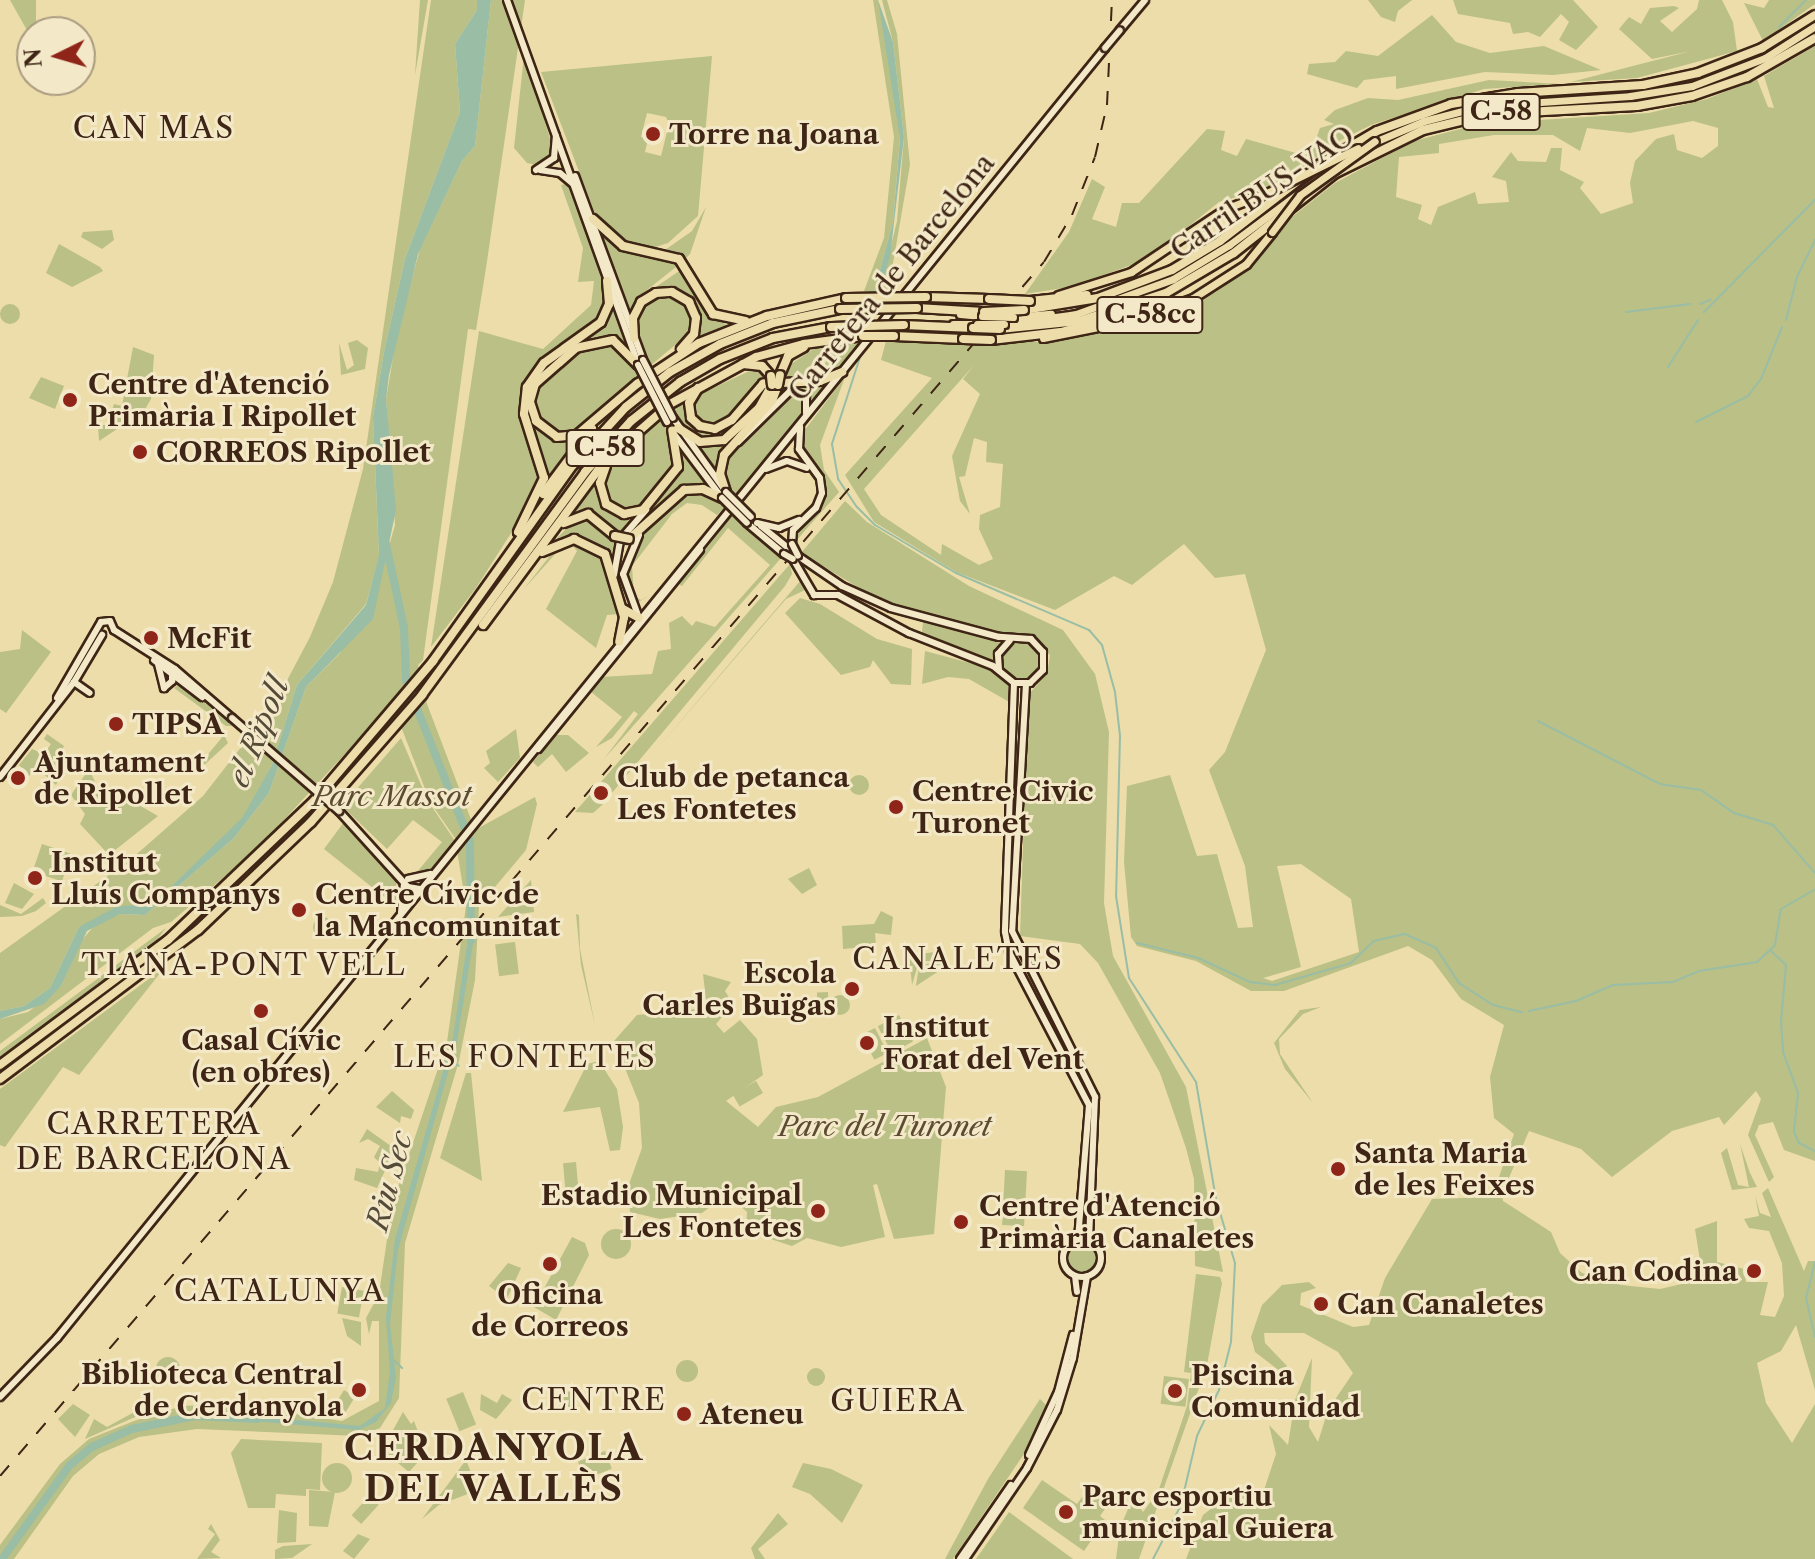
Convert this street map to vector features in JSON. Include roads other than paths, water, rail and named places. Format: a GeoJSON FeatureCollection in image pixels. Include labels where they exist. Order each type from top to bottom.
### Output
{"type":"FeatureCollection","features":[{"type":"Feature","properties":{"kind":"highway","name":"C-58"},"geometry":{"type":"LineString","coordinates":[[0,1079],[198,930],[280,853],[396,727],[450,660],[576,484],[631,421],[680,382],[720,359],[773,338],[831,327],[919,326],[979,320],[1098,298],[1161,274],[1211,247],[1338,152],[1408,117],[1496,95],[1676,79],[1762,48],[1815,15]]}},
{"type":"Feature","properties":{"kind":"highway","name":"Carril BUS-VAO"},"geometry":{"type":"LineString","coordinates":[[1101,307],[1173,279],[1375,141],[1468,109],[1692,86],[1757,62],[1815,26]]}},
{"type":"Feature","properties":{"kind":"highway","name":"C-58"},"geometry":{"type":"LineString","coordinates":[[0,1065],[195,916],[291,825],[393,711],[433,661],[573,465],[646,390],[700,354],[741,335],[840,309],[940,310],[1002,326],[1056,325],[1112,313],[1166,293],[1215,265],[1334,174],[1412,134],[1489,114],[1637,106],[1692,96],[1747,77],[1815,38]]}},
{"type":"Feature","properties":{"kind":"highway","name":"C-58cc"},"geometry":{"type":"LineString","coordinates":[[1032,299],[1121,277],[1162,255],[1225,209],[1269,192],[1375,141]]}},
{"type":"Feature","properties":{"kind":"highway","name":"C-58cc"},"geometry":{"type":"LineString","coordinates":[[1001,340],[1080,333],[1170,308],[1238,271],[1300,195],[1375,141]]}},
{"type":"Feature","properties":{"kind":"highway"},"geometry":{"type":"LineString","coordinates":[[593,219],[623,246],[666,253],[683,262],[717,317],[754,320]]}},
{"type":"Feature","properties":{"kind":"highway"},"geometry":{"type":"LineString","coordinates":[[450,660],[538,555],[613,453],[655,415],[704,382],[738,365],[818,341],[894,336],[1001,340],[1111,319],[1178,292],[1215,265]]}},
{"type":"Feature","properties":{"kind":"highway"},"geometry":{"type":"LineString","coordinates":[[641,362],[623,344],[598,339],[557,360],[533,388],[534,417],[553,435],[573,436],[673,358],[754,320],[846,298],[1032,299],[1079,296],[1161,274]]}},
{"type":"Feature","properties":{"kind":"highway"},"geometry":{"type":"LineString","coordinates":[[490,584],[544,478],[524,414],[527,387],[544,363],[601,322],[609,304],[607,281]]}},
{"type":"Feature","properties":{"kind":"highway"},"geometry":{"type":"LineString","coordinates":[[634,338],[634,313],[645,298],[660,291],[681,296],[694,309],[696,326],[673,358]]}},
{"type":"Feature","properties":{"kind":"highway","name":"C-58cc"},"geometry":{"type":"LineString","coordinates":[[1002,326],[1101,307]]}},
{"type":"Feature","properties":{"kind":"highway","name":"C-58cc"},"geometry":{"type":"LineString","coordinates":[[979,320],[1101,307]]}},
{"type":"Feature","properties":{"kind":"highway"},"geometry":{"type":"LineString","coordinates":[[672,425],[700,442],[724,440],[759,408],[788,356],[818,341]]}},
{"type":"Feature","properties":{"kind":"highway"},"geometry":{"type":"LineString","coordinates":[[738,365],[759,365],[775,380]]}},
{"type":"Feature","properties":{"kind":"highway"},"geometry":{"type":"LineString","coordinates":[[704,382],[689,410],[697,424],[711,429],[729,422],[753,391],[766,383],[820,381],[842,372]]}},
{"type":"Feature","properties":{"kind":"highway"},"geometry":{"type":"LineString","coordinates":[[555,531],[584,514],[615,536],[629,539],[639,535],[684,490],[703,489],[724,495],[720,469],[728,448],[772,401],[775,380]]}},
{"type":"Feature","properties":{"kind":"highway"},"geometry":{"type":"LineString","coordinates":[[518,532],[602,416]]}},
{"type":"Feature","properties":{"kind":"highway"},"geometry":{"type":"LineString","coordinates":[[613,453],[600,479],[606,504],[628,514],[651,504],[678,467],[672,425]]}},
{"type":"Feature","properties":{"kind":"highway"},"geometry":{"type":"LineString","coordinates":[[538,555],[563,540],[587,541],[605,554],[624,602],[639,618]]}},
{"type":"Feature","properties":{"kind":"highway"},"geometry":{"type":"LineString","coordinates":[[619,642],[624,626],[624,602]]}},
{"type":"Feature","properties":{"kind":"main road"},"geometry":{"type":"LineString","coordinates":[[507,0],[552,119],[607,281],[672,425],[724,495],[749,520],[789,549]]}},
{"type":"Feature","properties":{"kind":"main road","name":"Carretera de Barcelona"},"geometry":{"type":"LineString","coordinates":[[517,771],[1145,0]]}},
{"type":"Feature","properties":{"kind":"main road"},"geometry":{"type":"LineString","coordinates":[[552,119],[555,154],[536,170],[563,174],[576,190]]}},
{"type":"Feature","properties":{"kind":"main road"},"geometry":{"type":"LineString","coordinates":[[566,159],[593,219],[641,362]]}},
{"type":"Feature","properties":{"kind":"main road"},"geometry":{"type":"LineString","coordinates":[[728,448],[756,429],[790,391],[807,398],[798,446],[820,478],[822,493],[816,508],[793,530],[789,549]]}},
{"type":"Feature","properties":{"kind":"main road"},"geometry":{"type":"LineString","coordinates":[[749,520],[774,528],[793,524],[811,508],[819,492],[813,474],[799,463],[777,462],[761,472]]}},
{"type":"Feature","properties":{"kind":"main road"},"geometry":{"type":"LineString","coordinates":[[614,580],[620,540],[651,504]]}},
{"type":"Feature","properties":{"kind":"main road"},"geometry":{"type":"LineString","coordinates":[[757,523],[796,558],[812,594],[838,595],[909,633],[999,670],[1014,683],[1026,684],[1043,670],[1043,652],[1031,639],[1013,639],[891,608],[796,558]]}},
{"type":"Feature","properties":{"kind":"main road","name":"Carretera de Barcelona"},"geometry":{"type":"LineString","coordinates":[[0,1397],[30,1370],[418,891],[629,638],[711,533]]}},
{"type":"Feature","properties":{"kind":"main road"},"geometry":{"type":"LineString","coordinates":[[639,535],[625,562],[624,602],[638,606],[654,600]]}},
{"type":"Feature","properties":{"kind":"main road"},"geometry":{"type":"LineString","coordinates":[[804,574],[817,568]]}},
{"type":"Feature","properties":{"kind":"main road"},"geometry":{"type":"LineString","coordinates":[[828,595],[831,579]]}},
{"type":"Feature","properties":{"kind":"main road"},"geometry":{"type":"LineString","coordinates":[[629,638],[639,618],[665,593]]}},
{"type":"Feature","properties":{"kind":"main road"},"geometry":{"type":"LineString","coordinates":[[45,717],[108,621],[114,630],[194,685],[222,710]]}},
{"type":"Feature","properties":{"kind":"main road"},"geometry":{"type":"LineString","coordinates":[[100,631],[114,630]]}},
{"type":"Feature","properties":{"kind":"main road"},"geometry":{"type":"LineString","coordinates":[[59,696],[78,685],[100,631]]}},
{"type":"Feature","properties":{"kind":"main road"},"geometry":{"type":"LineString","coordinates":[[999,670],[998,654],[1013,639]]}},
{"type":"Feature","properties":{"kind":"main road"},"geometry":{"type":"LineString","coordinates":[[78,685],[82,659]]}},
{"type":"Feature","properties":{"kind":"main road"},"geometry":{"type":"LineString","coordinates":[[157,661],[169,682]]}},
{"type":"Feature","properties":{"kind":"main road"},"geometry":{"type":"LineString","coordinates":[[157,661],[169,682]]}},
{"type":"Feature","properties":{"kind":"main road"},"geometry":{"type":"LineString","coordinates":[[169,682],[183,682],[232,718],[339,811],[418,891]]}},
{"type":"Feature","properties":{"kind":"main road"},"geometry":{"type":"LineString","coordinates":[[169,682],[194,685]]}},
{"type":"Feature","properties":{"kind":"main road"},"geometry":{"type":"LineString","coordinates":[[962,1559],[1023,1466],[1051,1412],[1072,1339],[1075,1276],[1064,1258],[1078,1240],[1089,1105],[1007,944],[1014,683]]}},
{"type":"Feature","properties":{"kind":"main road"},"geometry":{"type":"LineString","coordinates":[[962,1559],[1027,1468],[1057,1410],[1073,1358],[1087,1276],[1101,1259],[1089,1241],[1096,1103],[1013,940],[1026,684]]}},
{"type":"Feature","properties":{"kind":"main road"},"geometry":{"type":"LineString","coordinates":[[0,777],[68,689],[78,685]]}},
{"type":"Feature","properties":{"kind":"main road"},"geometry":{"type":"LineString","coordinates":[[1015,707],[1022,726]]}},
{"type":"Feature","properties":{"kind":"main road"},"geometry":{"type":"LineString","coordinates":[[541,738],[559,724],[566,708]]}},
{"type":"Feature","properties":{"kind":"main road"},"geometry":{"type":"LineString","coordinates":[[403,877],[426,878],[442,864]]}},
{"type":"Feature","properties":{"kind":"main road"},"geometry":{"type":"LineString","coordinates":[[1007,867],[1014,884]]}},
{"type":"Feature","properties":{"kind":"main road"},"geometry":{"type":"LineString","coordinates":[[398,918],[403,877]]}},
{"type":"Feature","properties":{"kind":"main road"},"geometry":{"type":"LineString","coordinates":[[1035,1000],[1047,1007]]}},
{"type":"Feature","properties":{"kind":"main road"},"geometry":{"type":"LineString","coordinates":[[1078,1240],[1089,1241]]}},
{"type":"Feature","properties":{"kind":"main road"},"geometry":{"type":"LineString","coordinates":[[1075,1276],[1087,1276]]}},
{"type":"Feature","properties":{"kind":"waterway"},"geometry":{"type":"LineString","coordinates":[[1779,27],[1806,0]]}},
{"type":"Feature","properties":{"kind":"waterway"},"geometry":{"type":"LineString","coordinates":[[1704,312],[1815,200]]}},
{"type":"Feature","properties":{"kind":"waterway"},"geometry":{"type":"LineString","coordinates":[[1786,320],[1797,277],[1815,240]]}},
{"type":"Feature","properties":{"kind":"waterway"},"geometry":{"type":"LineString","coordinates":[[1700,304],[1710,300]]}},
{"type":"Feature","properties":{"kind":"waterway"},"geometry":{"type":"LineString","coordinates":[[1626,312],[1691,304]]}},
{"type":"Feature","properties":{"kind":"waterway"},"geometry":{"type":"LineString","coordinates":[[1668,367],[1698,320]]}},
{"type":"Feature","properties":{"kind":"waterway"},"geometry":{"type":"LineString","coordinates":[[1696,422],[1748,396],[1761,379],[1782,327]]}},
{"type":"Feature","properties":{"kind":"waterway"},"geometry":{"type":"LineString","coordinates":[[861,354],[832,444],[838,479],[857,507],[875,525],[956,573],[1089,630],[1102,645],[1115,692],[1120,736],[1116,896],[1129,978],[1196,1082],[1216,1199],[1235,1263],[1231,1342],[1219,1390],[1197,1436],[1181,1505],[1153,1559]]}},
{"type":"Feature","properties":{"kind":"waterway","name":"Riu Sec"},"geometry":{"type":"LineString","coordinates":[[386,544],[404,628],[406,681],[470,842],[471,940]]}},
{"type":"Feature","properties":{"kind":"waterway"},"geometry":{"type":"LineString","coordinates":[[1538,721],[1660,784],[1701,790],[1734,813],[1773,825],[1815,873]]}},
{"type":"Feature","properties":{"kind":"waterway"},"geometry":{"type":"LineString","coordinates":[[1529,1011],[1576,1001],[1613,985],[1673,982],[1699,971],[1757,962],[1775,945],[1781,909],[1815,889]]}},
{"type":"Feature","properties":{"kind":"waterway"},"geometry":{"type":"LineString","coordinates":[[1137,943],[1198,958],[1250,982],[1275,985],[1351,963],[1374,941],[1405,934],[1436,948],[1459,983],[1493,1005],[1522,1012]]}},
{"type":"Feature","properties":{"kind":"waterway"},"geometry":{"type":"LineString","coordinates":[[1771,951],[1786,965],[1781,1021],[1783,1052],[1798,1093],[1794,1132],[1799,1143],[1815,1151]]}},
{"type":"Feature","properties":{"kind":"waterway"},"geometry":{"type":"LineString","coordinates":[[450,1059],[459,1066]]}},
{"type":"Feature","properties":{"kind":"waterway"},"geometry":{"type":"LineString","coordinates":[[1815,1262],[1806,1298],[1815,1337]]}},
{"type":"Feature","properties":{"kind":"waterway"},"geometry":{"type":"LineString","coordinates":[[395,1361],[402,1368]]}},
{"type":"Feature","properties":{"kind":"waterway","name":"Riu Sec"},"geometry":{"type":"LineString","coordinates":[[2,1559],[69,1466],[92,1447],[132,1429],[195,1416],[257,1419]]}},
{"type":"Feature","properties":{"kind":"railway"},"geometry":{"type":"LineString","coordinates":[[0,1476],[1044,262],[1072,215],[1095,157],[1107,105],[1112,0]]}},
{"type":"Feature","properties":{"kind":"place","name":"Torre na Joana"},"geometry":{"type":"Point","coordinates":[653,134]}},
{"type":"Feature","properties":{"kind":"place","name":"Centre d'Atenció Primària I Ripollet"},"geometry":{"type":"Point","coordinates":[70,400]}},
{"type":"Feature","properties":{"kind":"place","name":"CORREOS Ripollet"},"geometry":{"type":"Point","coordinates":[140,452]}},
{"type":"Feature","properties":{"kind":"place","name":"McFit"},"geometry":{"type":"Point","coordinates":[151,638]}},
{"type":"Feature","properties":{"kind":"place","name":"TIPSA"},"geometry":{"type":"Point","coordinates":[116,724]}},
{"type":"Feature","properties":{"kind":"place","name":"Ajuntament de Ripollet"},"geometry":{"type":"Point","coordinates":[18,778]}},
{"type":"Feature","properties":{"kind":"place","name":"Club de petanca Les Fontetes"},"geometry":{"type":"Point","coordinates":[601,793]}},
{"type":"Feature","properties":{"kind":"place","name":"Centre Civic Turonet"},"geometry":{"type":"Point","coordinates":[896,807]}},
{"type":"Feature","properties":{"kind":"place","name":"Institut Lluís Companys"},"geometry":{"type":"Point","coordinates":[35,878]}},
{"type":"Feature","properties":{"kind":"place","name":"Centre Cívic de la Mancomunitat"},"geometry":{"type":"Point","coordinates":[299,910]}},
{"type":"Feature","properties":{"kind":"place","name":"Escola Carles Buïgas"},"geometry":{"type":"Point","coordinates":[852,989]}},
{"type":"Feature","properties":{"kind":"place","name":"Casal Cívic (en obres)"},"geometry":{"type":"Point","coordinates":[261,1011]}},
{"type":"Feature","properties":{"kind":"place","name":"Institut Forat del Vent"},"geometry":{"type":"Point","coordinates":[867,1043]}},
{"type":"Feature","properties":{"kind":"place","name":"Santa Maria de les Feixes"},"geometry":{"type":"Point","coordinates":[1338,1169]}},
{"type":"Feature","properties":{"kind":"place","name":"Estadio Municipal Les Fontetes"},"geometry":{"type":"Point","coordinates":[818,1211]}},
{"type":"Feature","properties":{"kind":"place","name":"Centre d'Atenció Primària Canaletes"},"geometry":{"type":"Point","coordinates":[961,1222]}},
{"type":"Feature","properties":{"kind":"place","name":"Oficina de Correos"},"geometry":{"type":"Point","coordinates":[550,1264]}},
{"type":"Feature","properties":{"kind":"place","name":"Can Codina"},"geometry":{"type":"Point","coordinates":[1754,1271]}},
{"type":"Feature","properties":{"kind":"place","name":"Can Canaletes"},"geometry":{"type":"Point","coordinates":[1321,1304]}},
{"type":"Feature","properties":{"kind":"place","name":"Biblioteca Central de Cerdanyola"},"geometry":{"type":"Point","coordinates":[359,1390]}},
{"type":"Feature","properties":{"kind":"place","name":"Piscina Comunidad"},"geometry":{"type":"Point","coordinates":[1175,1391]}},
{"type":"Feature","properties":{"kind":"place","name":"Ateneu"},"geometry":{"type":"Point","coordinates":[684,1414]}},
{"type":"Feature","properties":{"kind":"place","name":"Parc esportiu municipal Guiera"},"geometry":{"type":"Point","coordinates":[1066,1512]}},
{"type":"Feature","properties":{"kind":"district","name":"CAN MAS"},"geometry":{"type":"Point","coordinates":[154,128]}},
{"type":"Feature","properties":{"kind":"district","name":"CANALETES"},"geometry":{"type":"Point","coordinates":[958,959]}},
{"type":"Feature","properties":{"kind":"district","name":"TIANA-PONT VELL"},"geometry":{"type":"Point","coordinates":[244,965]}},
{"type":"Feature","properties":{"kind":"district","name":"LES FONTETES"},"geometry":{"type":"Point","coordinates":[525,1057]}},
{"type":"Feature","properties":{"kind":"district","name":"CARRETERA DE BARCELONA"},"geometry":{"type":"Point","coordinates":[154,1141]}},
{"type":"Feature","properties":{"kind":"district","name":"CATALUNYA"},"geometry":{"type":"Point","coordinates":[280,1291]}},
{"type":"Feature","properties":{"kind":"district","name":"CENTRE"},"geometry":{"type":"Point","coordinates":[594,1400]}},
{"type":"Feature","properties":{"kind":"district","name":"GUIERA"},"geometry":{"type":"Point","coordinates":[898,1401]}},
{"type":"Feature","properties":{"kind":"district","name":"CERDANYOLA DEL VALLÈS"},"geometry":{"type":"Point","coordinates":[494,1468]}},
{"type":"Feature","properties":{"kind":"water label","name":"el Ripoll"},"geometry":{"type":"Point","coordinates":[259,732]}},
{"type":"Feature","properties":{"kind":"park label","name":"Parc Massot"},"geometry":{"type":"Point","coordinates":[392,796]}},
{"type":"Feature","properties":{"kind":"park label","name":"Parc del Turonet"},"geometry":{"type":"Point","coordinates":[885,1126]}}]}
